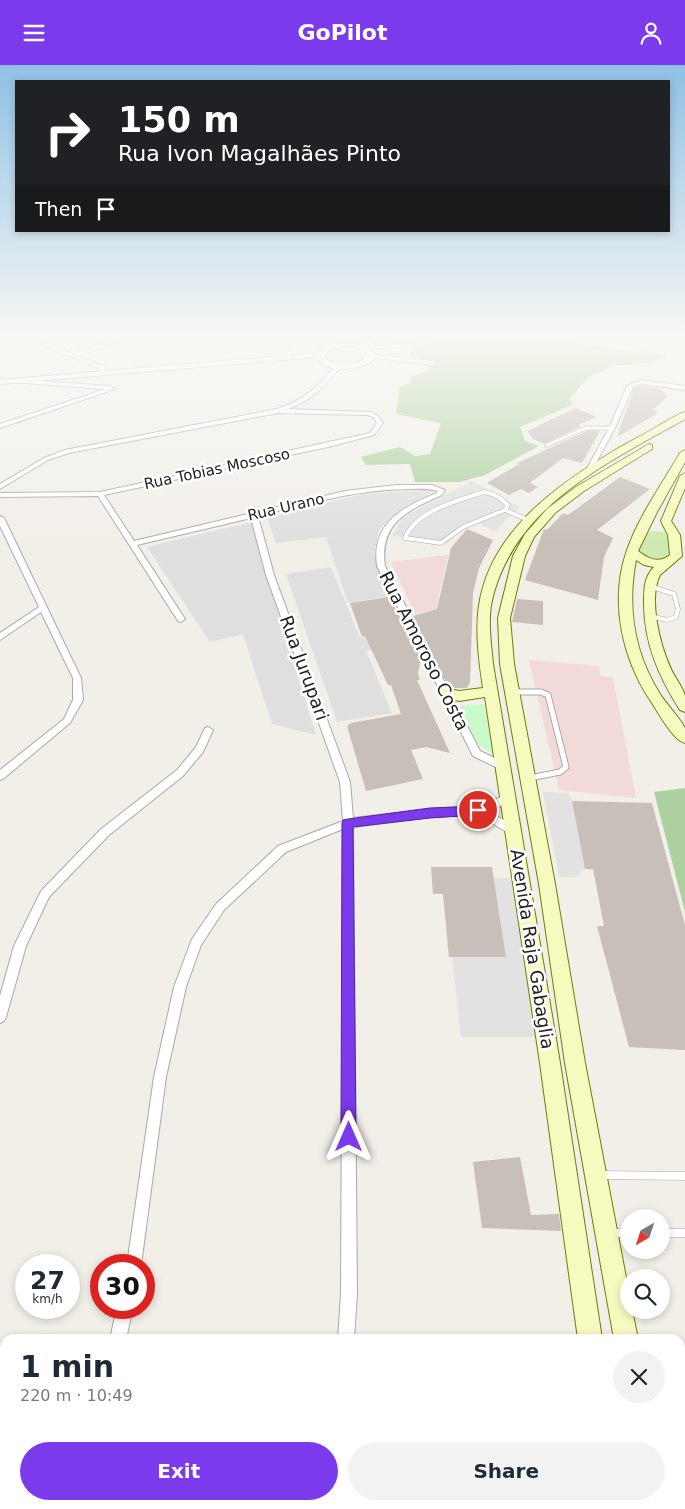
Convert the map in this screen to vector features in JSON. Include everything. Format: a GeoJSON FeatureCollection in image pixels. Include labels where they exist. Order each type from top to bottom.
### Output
{"type":"FeatureCollection","features":[{"type":"Feature","properties":{"kind":"main road","name":"Avenida Raja Gabaglia"},"geometry":{"type":"LineString","coordinates":[[589,1334],[550,1063],[490,692],[485,639],[486,597],[491,578],[503,551],[518,530],[538,509],[588,472],[657,427],[680,418]]}},
{"type":"Feature","properties":{"kind":"main road","name":"Avenida Raja Gabaglia"},"geometry":{"type":"LineString","coordinates":[[625,1334],[575,1063],[528,778],[507,664],[504,618],[519,556],[529,536],[551,511],[680,418]]}},
{"type":"Feature","properties":{"kind":"main road"},"geometry":{"type":"LineString","coordinates":[[685,453],[632,552],[624,597],[627,636],[641,673],[671,721],[685,738]]}},
{"type":"Feature","properties":{"kind":"main road"},"geometry":{"type":"LineString","coordinates":[[680,536],[666,521],[685,476]]}},
{"type":"Feature","properties":{"kind":"main road"},"geometry":{"type":"LineString","coordinates":[[642,531],[647,528],[658,529],[680,536]]}},
{"type":"Feature","properties":{"kind":"main road"},"geometry":{"type":"LineString","coordinates":[[680,536],[676,557],[657,569],[652,577],[650,616],[654,643],[661,662],[668,680],[685,707]]}},
{"type":"Feature","properties":{"kind":"main road"},"geometry":{"type":"LineString","coordinates":[[632,552],[648,563],[676,557]]}},
{"type":"Feature","properties":{"kind":"main road"},"geometry":{"type":"LineString","coordinates":[[445,693],[459,696],[490,692]]}},
{"type":"Feature","properties":{"kind":"street"},"geometry":{"type":"LineString","coordinates":[[0,425],[58,406]]}},
{"type":"Feature","properties":{"kind":"street"},"geometry":{"type":"LineString","coordinates":[[0,487],[46,459],[68,451],[278,411],[292,406]]}},
{"type":"Feature","properties":{"kind":"street"},"geometry":{"type":"LineString","coordinates":[[588,472],[622,406]]}},
{"type":"Feature","properties":{"kind":"street","name":"Rua Tobias Moscoso"},"geometry":{"type":"LineString","coordinates":[[0,495],[100,494],[337,443],[372,434],[380,423],[370,413],[278,411]]}},
{"type":"Feature","properties":{"kind":"street"},"geometry":{"type":"LineString","coordinates":[[598,451],[606,456],[613,456]]}},
{"type":"Feature","properties":{"kind":"street","name":"Rua Urano"},"geometry":{"type":"LineString","coordinates":[[132,544],[344,493],[396,487],[432,487],[441,490]]}},
{"type":"Feature","properties":{"kind":"street","name":"Rua Amoroso Costa"},"geometry":{"type":"LineString","coordinates":[[441,490],[440,494],[421,501],[397,515],[385,531],[379,547],[381,566],[476,753],[502,766]]}},
{"type":"Feature","properties":{"kind":"street"},"geometry":{"type":"LineString","coordinates":[[100,494],[181,619]]}},
{"type":"Feature","properties":{"kind":"street","name":"Rua Jurupari"},"geometry":{"type":"LineString","coordinates":[[254,514],[270,575],[345,782],[348,823],[349,1294],[346,1334]]}},
{"type":"Feature","properties":{"kind":"street"},"geometry":{"type":"LineString","coordinates":[[0,518],[76,678],[78,700],[67,721],[0,776]]}},
{"type":"Feature","properties":{"kind":"street"},"geometry":{"type":"LineString","coordinates":[[0,637],[42,608]]}},
{"type":"Feature","properties":{"kind":"street"},"geometry":{"type":"LineString","coordinates":[[0,1017],[20,946],[45,894],[105,832],[180,773],[200,749],[208,730]]}},
{"type":"Feature","properties":{"kind":"street"},"geometry":{"type":"LineString","coordinates":[[136,1254],[160,1077],[180,987],[196,943],[220,907],[282,849],[348,823],[430,813],[478,810],[494,805],[506,798]]}},
{"type":"Feature","properties":{"kind":"street"},"geometry":{"type":"LineString","coordinates":[[478,810],[512,830]]}},
{"type":"Feature","properties":{"kind":"street"},"geometry":{"type":"LineString","coordinates":[[119,1334],[122,1319]]}},
{"type":"Feature","properties":{"kind":"lane"},"geometry":{"type":"LineString","coordinates":[[547,445],[583,427],[600,425],[612,428]]}},
{"type":"Feature","properties":{"kind":"lane"},"geometry":{"type":"LineString","coordinates":[[505,511],[508,505],[506,503],[493,493],[484,491],[430,513],[415,523],[405,536],[409,540],[441,543],[463,527],[505,511],[528,520]]}},
{"type":"Feature","properties":{"kind":"lane"},"geometry":{"type":"LineString","coordinates":[[650,587],[674,594],[678,609],[676,617],[671,619],[650,616]]}},
{"type":"Feature","properties":{"kind":"lane"},"geometry":{"type":"LineString","coordinates":[[512,691],[540,692],[548,695],[566,767],[560,772],[528,778]]}},
{"type":"Feature","properties":{"kind":"lane"},"geometry":{"type":"LineString","coordinates":[[596,1175],[685,1176]]}},
{"type":"Feature","properties":{"kind":"lane"},"geometry":{"type":"LineString","coordinates":[[607,1233],[620,1233]]}},
{"type":"Feature","properties":{"kind":"lane"},"geometry":{"type":"LineString","coordinates":[[670,1233],[685,1233]]}},
{"type":"Feature","properties":{"kind":"shaded area"},"geometry":{"type":"Polygon","coordinates":[[[472,481],[520,507],[495,531],[479,524],[455,530],[448,543],[392,536],[403,517],[472,481]]]}},
{"type":"Feature","properties":{"kind":"shaded area"},"geometry":{"type":"Polygon","coordinates":[[[424,490],[434,492],[408,505],[389,519],[379,530],[374,554],[390,596],[348,603],[326,537],[276,543],[267,518],[363,494],[424,490]]]}},
{"type":"Feature","properties":{"kind":"shaded area"},"geometry":{"type":"Polygon","coordinates":[[[251,522],[316,735],[272,724],[243,634],[210,642],[147,547],[251,522]]]}},
{"type":"Feature","properties":{"kind":"shaded area"},"geometry":{"type":"Polygon","coordinates":[[[448,555],[436,609],[415,614],[391,562],[448,555]]]}},
{"type":"Feature","properties":{"kind":"shaded area"},"geometry":{"type":"Polygon","coordinates":[[[331,567],[360,638],[404,631],[410,643],[366,651],[392,713],[337,722],[286,574],[331,567]]]}},
{"type":"Feature","properties":{"kind":"shaded area"},"geometry":{"type":"Polygon","coordinates":[[[529,660],[599,666],[600,676],[613,677],[636,798],[559,790],[529,660]]]}},
{"type":"Feature","properties":{"kind":"shaded area"},"geometry":{"type":"Polygon","coordinates":[[[543,792],[568,793],[572,801],[585,869],[575,877],[559,877],[543,792]]]}},
{"type":"Feature","properties":{"kind":"shaded area"},"geometry":{"type":"Polygon","coordinates":[[[494,878],[513,878],[539,1037],[461,1037],[452,957],[506,957],[494,878]]]}},
{"type":"Feature","properties":{"kind":"green space"},"geometry":{"type":"Polygon","coordinates":[[[397,406],[568,406],[520,427],[525,441],[539,446],[485,475],[460,482],[415,482],[410,464],[366,465],[361,457],[400,447],[415,456],[430,454],[441,423],[396,414],[397,406]]]}},
{"type":"Feature","properties":{"kind":"green space"},"geometry":{"type":"Polygon","coordinates":[[[652,531],[663,532],[670,538],[669,555],[665,560],[657,561],[650,559],[639,550],[648,533],[652,531]]]}},
{"type":"Feature","properties":{"kind":"green space"},"geometry":{"type":"Polygon","coordinates":[[[484,704],[493,754],[477,743],[458,706],[484,704]]]}},
{"type":"Feature","properties":{"kind":"green space"},"geometry":{"type":"Polygon","coordinates":[[[685,788],[685,912],[654,792],[685,788]]]}},
{"type":"Feature","properties":{"kind":"building"},"geometry":{"type":"Polygon","coordinates":[[[628,406],[657,406],[654,409],[658,413],[617,437],[628,406]]]}},
{"type":"Feature","properties":{"kind":"building"},"geometry":{"type":"Polygon","coordinates":[[[576,408],[596,417],[578,425],[582,426],[544,444],[533,439],[527,431],[576,408]]]}},
{"type":"Feature","properties":{"kind":"building"},"geometry":{"type":"Polygon","coordinates":[[[587,431],[600,431],[582,463],[563,458],[530,483],[538,487],[529,493],[521,489],[509,495],[487,483],[519,464],[517,463],[587,431]]]}},
{"type":"Feature","properties":{"kind":"building"},"geometry":{"type":"Polygon","coordinates":[[[620,477],[650,489],[597,530],[613,538],[604,557],[598,600],[525,580],[544,529],[547,530],[563,513],[568,515],[620,477]]]}},
{"type":"Feature","properties":{"kind":"building"},"geometry":{"type":"Polygon","coordinates":[[[467,529],[493,540],[479,568],[473,593],[470,682],[467,688],[454,688],[448,686],[413,616],[437,609],[451,548],[467,529]]]}},
{"type":"Feature","properties":{"kind":"building"},"geometry":{"type":"Polygon","coordinates":[[[389,597],[421,657],[418,674],[420,680],[417,680],[450,753],[426,747],[411,750],[423,779],[366,791],[347,726],[351,723],[401,714],[391,685],[388,685],[365,636],[362,637],[350,603],[389,597]]]}},
{"type":"Feature","properties":{"kind":"building"},"geometry":{"type":"Polygon","coordinates":[[[517,599],[543,601],[543,625],[512,622],[517,599]]]}},
{"type":"Feature","properties":{"kind":"building"},"geometry":{"type":"Polygon","coordinates":[[[572,801],[652,803],[685,925],[685,1050],[629,1047],[597,926],[604,926],[593,869],[585,869],[572,801]]]}},
{"type":"Feature","properties":{"kind":"building"},"geometry":{"type":"Polygon","coordinates":[[[431,867],[492,867],[506,957],[449,957],[443,894],[433,894],[431,867]]]}},
{"type":"Feature","properties":{"kind":"building"},"geometry":{"type":"Polygon","coordinates":[[[520,1157],[531,1215],[559,1214],[561,1231],[482,1228],[473,1162],[520,1157]]]}},
{"type":"Feature","properties":{"kind":"route"},"geometry":{"type":"LineString","coordinates":[[349,1137],[348,823],[430,813],[478,810]]}}]}
